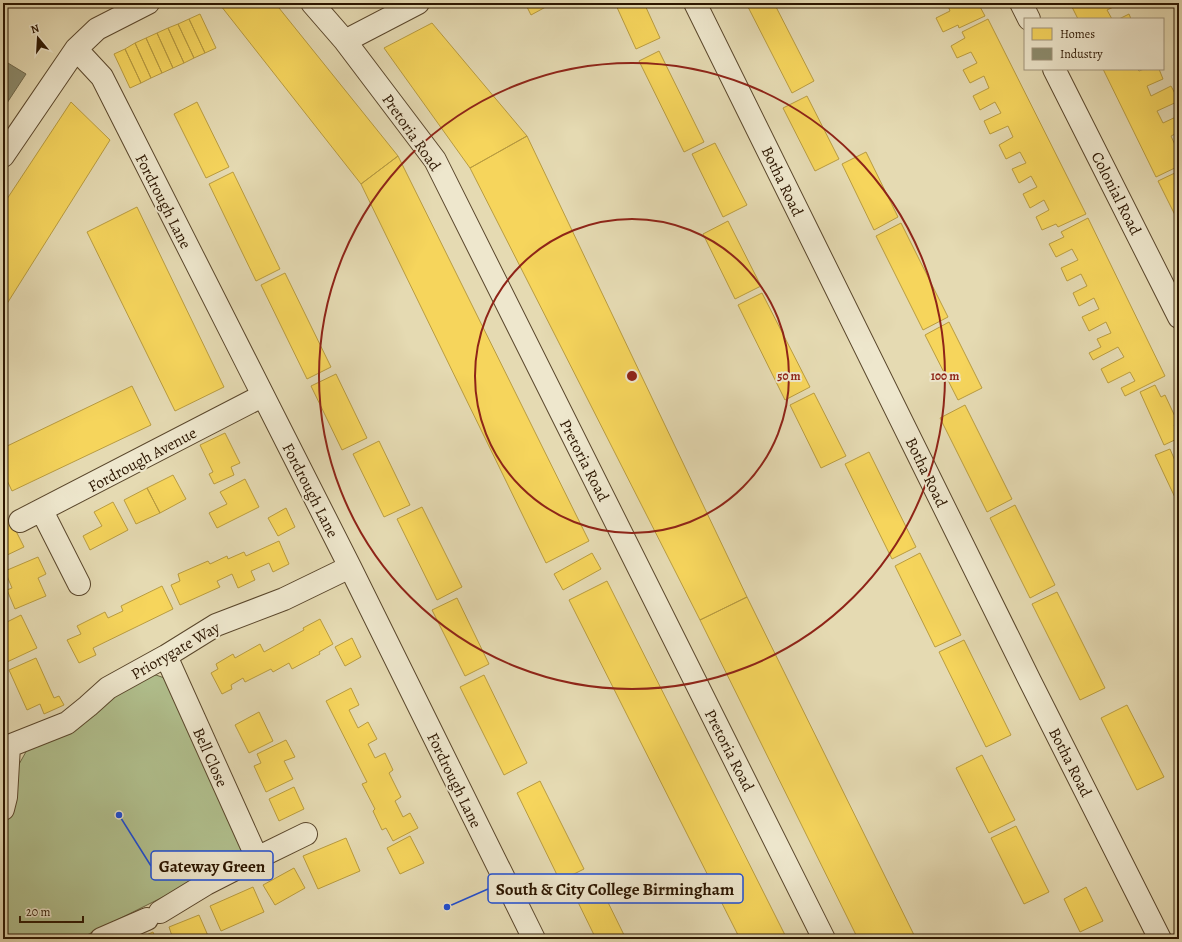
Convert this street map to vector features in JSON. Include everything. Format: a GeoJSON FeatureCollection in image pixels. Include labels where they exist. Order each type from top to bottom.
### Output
{"type":"FeatureCollection","features":[{"type":"Feature","properties":{"kind":"street"},"geometry":{"type":"LineString","coordinates":[[3,156],[76,49],[96,29],[148,3]]}},
{"type":"Feature","properties":{"kind":"street","name":"Pretoria Road"},"geometry":{"type":"LineString","coordinates":[[312,3],[345,41],[435,160],[824,939]]}},
{"type":"Feature","properties":{"kind":"street"},"geometry":{"type":"LineString","coordinates":[[345,41],[418,3]]}},
{"type":"Feature","properties":{"kind":"street","name":"Botha Road"},"geometry":{"type":"LineString","coordinates":[[695,3],[1030,681],[1160,939]]}},
{"type":"Feature","properties":{"kind":"street"},"geometry":{"type":"LineString","coordinates":[[1021,3],[1028,18]]}},
{"type":"Feature","properties":{"kind":"street","name":"Fordrough Lane"},"geometry":{"type":"LineString","coordinates":[[76,49],[102,77],[350,568],[534,939]]}},
{"type":"Feature","properties":{"kind":"street","name":"Colonial Road"},"geometry":{"type":"LineString","coordinates":[[1055,70],[1179,317]]}},
{"type":"Feature","properties":{"kind":"street","name":"Fordrough Avenue"},"geometry":{"type":"LineString","coordinates":[[20,521],[42,511],[262,396]]}},
{"type":"Feature","properties":{"kind":"street"},"geometry":{"type":"LineString","coordinates":[[42,511],[79,584]]}},
{"type":"Feature","properties":{"kind":"street","name":"Priorygate Way"},"geometry":{"type":"LineString","coordinates":[[3,809],[6,797],[6,740],[67,723],[108,688],[166,656],[216,625],[284,599],[350,568]]}},
{"type":"Feature","properties":{"kind":"street","name":"Bell Close"},"geometry":{"type":"LineString","coordinates":[[166,656],[257,858]]}},
{"type":"Feature","properties":{"kind":"street"},"geometry":{"type":"LineString","coordinates":[[101,939],[153,916],[206,884],[306,834]]}},
{"type":"Feature","properties":{"kind":"green space"},"geometry":{"type":"Polygon","coordinates":[[[156,675],[170,680],[244,843],[239,859],[79,939],[3,939],[3,826],[11,804],[18,766],[27,750],[71,733],[118,694],[144,678],[156,675]]]}},
{"type":"Feature","properties":{"kind":"building: Homes"},"geometry":{"type":"Polygon","coordinates":[[[226,3],[275,3],[398,156],[361,184],[221,6],[226,3]]]}},
{"type":"Feature","properties":{"kind":"building: Homes"},"geometry":{"type":"Polygon","coordinates":[[[525,3],[553,3],[531,15],[525,3]]]}},
{"type":"Feature","properties":{"kind":"building: Homes"},"geometry":{"type":"Polygon","coordinates":[[[615,3],[644,3],[660,38],[636,49],[615,3]]]}},
{"type":"Feature","properties":{"kind":"building: Homes"},"geometry":{"type":"Polygon","coordinates":[[[751,3],[774,3],[814,81],[792,93],[747,5],[751,3]]]}},
{"type":"Feature","properties":{"kind":"building: Homes"},"geometry":{"type":"Polygon","coordinates":[[[947,3],[978,3],[985,16],[959,28],[958,25],[943,32],[936,18],[950,11],[947,3]]]}},
{"type":"Feature","properties":{"kind":"building: Homes"},"geometry":{"type":"Polygon","coordinates":[[[1070,3],[1122,3],[1107,10],[1111,18],[1078,18],[1070,3]]]}},
{"type":"Feature","properties":{"kind":"building: Homes"},"geometry":{"type":"Polygon","coordinates":[[[200,14],[216,48],[205,53],[189,19],[200,14]]]}},
{"type":"Feature","properties":{"kind":"building: Homes"},"geometry":{"type":"Polygon","coordinates":[[[1129,14],[1131,18],[1121,18],[1129,14]]]}},
{"type":"Feature","properties":{"kind":"building: Homes"},"geometry":{"type":"Polygon","coordinates":[[[189,19],[205,53],[194,58],[178,24],[189,19]]]}},
{"type":"Feature","properties":{"kind":"building: Homes"},"geometry":{"type":"Polygon","coordinates":[[[988,19],[1086,214],[1058,227],[1056,224],[1042,230],[1036,217],[1049,210],[1044,200],[1030,208],[1023,194],[1037,187],[1031,176],[1019,183],[1012,169],[1026,163],[1020,152],[1006,159],[999,145],[1013,137],[1008,126],[990,134],[984,121],[1001,113],[995,102],[980,110],[973,96],[989,88],[984,76],[970,83],[963,70],[977,63],[971,52],[957,58],[951,46],[965,38],[962,32],[988,19]]]}},
{"type":"Feature","properties":{"kind":"building: Homes"},"geometry":{"type":"Polygon","coordinates":[[[432,23],[527,136],[470,168],[384,48],[432,23]]]}},
{"type":"Feature","properties":{"kind":"building: Homes"},"geometry":{"type":"Polygon","coordinates":[[[178,24],[194,58],[184,63],[168,28],[178,24]]]}},
{"type":"Feature","properties":{"kind":"building: Homes"},"geometry":{"type":"Polygon","coordinates":[[[168,28],[184,63],[173,68],[157,33],[168,28]]]}},
{"type":"Feature","properties":{"kind":"building: Homes"},"geometry":{"type":"Polygon","coordinates":[[[157,33],[173,68],[162,73],[146,38],[157,33]]]}},
{"type":"Feature","properties":{"kind":"building: Homes"},"geometry":{"type":"Polygon","coordinates":[[[146,38],[162,73],[151,78],[135,43],[146,38]]]}},
{"type":"Feature","properties":{"kind":"building: Homes"},"geometry":{"type":"Polygon","coordinates":[[[135,43],[151,78],[141,83],[125,49],[135,43]]]}},
{"type":"Feature","properties":{"kind":"building: Homes"},"geometry":{"type":"Polygon","coordinates":[[[125,49],[141,83],[130,88],[114,54],[125,49]]]}},
{"type":"Feature","properties":{"kind":"building: Homes"},"geometry":{"type":"Polygon","coordinates":[[[659,51],[704,142],[684,152],[639,61],[659,51]]]}},
{"type":"Feature","properties":{"kind":"building: Homes"},"geometry":{"type":"Polygon","coordinates":[[[1103,70],[1159,70],[1163,79],[1147,86],[1151,96],[1171,86],[1179,101],[1157,111],[1163,123],[1178,116],[1179,117],[1179,132],[1171,136],[1176,147],[1179,146],[1179,166],[1156,177],[1103,70]]]}},
{"type":"Feature","properties":{"kind":"building: Homes"},"geometry":{"type":"Polygon","coordinates":[[[807,96],[839,159],[815,171],[783,108],[807,96]]]}},
{"type":"Feature","properties":{"kind":"building: Homes"},"geometry":{"type":"Polygon","coordinates":[[[71,102],[110,140],[3,310],[3,205],[71,102]]]}},
{"type":"Feature","properties":{"kind":"building: Homes"},"geometry":{"type":"Polygon","coordinates":[[[197,102],[229,167],[206,178],[174,114],[197,102]]]}},
{"type":"Feature","properties":{"kind":"building: Homes"},"geometry":{"type":"Polygon","coordinates":[[[527,136],[747,597],[700,620],[470,168],[527,136]]]}},
{"type":"Feature","properties":{"kind":"building: Homes"},"geometry":{"type":"Polygon","coordinates":[[[715,143],[747,205],[723,217],[692,154],[715,143]]]}},
{"type":"Feature","properties":{"kind":"building: Homes"},"geometry":{"type":"Polygon","coordinates":[[[866,152],[898,217],[874,230],[842,164],[866,152]]]}},
{"type":"Feature","properties":{"kind":"building: Homes"},"geometry":{"type":"Polygon","coordinates":[[[398,156],[589,541],[546,563],[361,184],[398,156]]]}},
{"type":"Feature","properties":{"kind":"building: Homes"},"geometry":{"type":"Polygon","coordinates":[[[1179,171],[1179,223],[1158,181],[1179,171]]]}},
{"type":"Feature","properties":{"kind":"building: Homes"},"geometry":{"type":"Polygon","coordinates":[[[233,172],[280,269],[256,281],[209,184],[233,172]]]}},
{"type":"Feature","properties":{"kind":"building: Homes"},"geometry":{"type":"Polygon","coordinates":[[[137,207],[224,387],[175,411],[87,232],[137,207]]]}},
{"type":"Feature","properties":{"kind":"building: Homes"},"geometry":{"type":"Polygon","coordinates":[[[1088,218],[1165,376],[1125,396],[1121,388],[1135,381],[1130,372],[1108,383],[1101,369],[1124,357],[1118,347],[1093,360],[1089,353],[1101,347],[1097,339],[1111,333],[1106,322],[1089,331],[1082,317],[1099,309],[1094,298],[1079,306],[1073,293],[1087,286],[1081,274],[1067,281],[1061,268],[1078,260],[1072,249],[1056,257],[1049,244],[1064,237],[1061,232],[1088,218]]]}},
{"type":"Feature","properties":{"kind":"building: Homes"},"geometry":{"type":"Polygon","coordinates":[[[728,221],[761,286],[735,299],[703,234],[728,221]]]}},
{"type":"Feature","properties":{"kind":"building: Homes"},"geometry":{"type":"Polygon","coordinates":[[[901,223],[948,317],[923,330],[876,236],[901,223]]]}},
{"type":"Feature","properties":{"kind":"building: Homes"},"geometry":{"type":"Polygon","coordinates":[[[285,273],[331,367],[307,379],[261,285],[285,273]]]}},
{"type":"Feature","properties":{"kind":"building: Homes"},"geometry":{"type":"Polygon","coordinates":[[[762,293],[810,387],[785,400],[738,305],[762,293]]]}},
{"type":"Feature","properties":{"kind":"building: Homes"},"geometry":{"type":"Polygon","coordinates":[[[949,322],[982,388],[958,400],[925,335],[949,322]]]}},
{"type":"Feature","properties":{"kind":"building: Homes"},"geometry":{"type":"Polygon","coordinates":[[[336,374],[367,438],[342,450],[311,386],[336,374]]]}},
{"type":"Feature","properties":{"kind":"building: Homes"},"geometry":{"type":"Polygon","coordinates":[[[1155,385],[1161,397],[1165,395],[1178,423],[1174,425],[1179,438],[1164,445],[1140,392],[1155,385]]]}},
{"type":"Feature","properties":{"kind":"building: Homes"},"geometry":{"type":"Polygon","coordinates":[[[132,386],[151,425],[12,491],[3,472],[3,448],[132,386]]]}},
{"type":"Feature","properties":{"kind":"building: Homes"},"geometry":{"type":"Polygon","coordinates":[[[814,393],[846,456],[821,468],[790,405],[814,393]]]}},
{"type":"Feature","properties":{"kind":"building: Homes"},"geometry":{"type":"Polygon","coordinates":[[[965,405],[1012,499],[987,512],[940,418],[965,405]]]}},
{"type":"Feature","properties":{"kind":"building: Homes"},"geometry":{"type":"Polygon","coordinates":[[[225,433],[240,463],[231,467],[234,475],[214,484],[209,474],[213,472],[200,445],[225,433]]]}},
{"type":"Feature","properties":{"kind":"building: Homes"},"geometry":{"type":"Polygon","coordinates":[[[379,441],[410,505],[384,517],[353,454],[379,441]]]}},
{"type":"Feature","properties":{"kind":"building: Homes"},"geometry":{"type":"Polygon","coordinates":[[[1170,449],[1176,463],[1179,462],[1179,506],[1155,455],[1170,449]]]}},
{"type":"Feature","properties":{"kind":"building: Homes"},"geometry":{"type":"Polygon","coordinates":[[[869,452],[916,547],[892,559],[845,464],[869,452]]]}},
{"type":"Feature","properties":{"kind":"building: Homes"},"geometry":{"type":"Polygon","coordinates":[[[173,475],[186,499],[160,513],[147,488],[173,475]]]}},
{"type":"Feature","properties":{"kind":"building: Homes"},"geometry":{"type":"Polygon","coordinates":[[[245,479],[259,507],[217,528],[209,513],[227,504],[220,492],[245,479]]]}},
{"type":"Feature","properties":{"kind":"building: Homes"},"geometry":{"type":"Polygon","coordinates":[[[147,488],[160,513],[136,524],[124,500],[147,488]]]}},
{"type":"Feature","properties":{"kind":"building: Homes"},"geometry":{"type":"Polygon","coordinates":[[[113,502],[128,530],[90,550],[83,536],[102,526],[94,512],[113,502]]]}},
{"type":"Feature","properties":{"kind":"building: Homes"},"geometry":{"type":"Polygon","coordinates":[[[1015,505],[1055,585],[1030,598],[990,518],[1015,505]]]}},
{"type":"Feature","properties":{"kind":"building: Homes"},"geometry":{"type":"Polygon","coordinates":[[[422,507],[462,587],[437,600],[397,519],[422,507]]]}},
{"type":"Feature","properties":{"kind":"building: Homes"},"geometry":{"type":"Polygon","coordinates":[[[286,508],[295,527],[278,536],[268,518],[286,508]]]}},
{"type":"Feature","properties":{"kind":"building: Homes"},"geometry":{"type":"Polygon","coordinates":[[[10,519],[24,547],[3,557],[3,523],[10,519]]]}},
{"type":"Feature","properties":{"kind":"building: Homes"},"geometry":{"type":"Polygon","coordinates":[[[279,541],[289,564],[273,572],[269,563],[251,571],[255,580],[238,588],[232,574],[217,581],[220,587],[180,605],[171,585],[180,581],[178,574],[208,561],[210,564],[227,556],[228,559],[244,552],[246,556],[279,541]]]}},
{"type":"Feature","properties":{"kind":"building: Homes"},"geometry":{"type":"Polygon","coordinates":[[[592,553],[601,569],[563,590],[554,574],[592,553]]]}},
{"type":"Feature","properties":{"kind":"building: Homes"},"geometry":{"type":"Polygon","coordinates":[[[920,553],[961,635],[935,647],[895,566],[920,553]]]}},
{"type":"Feature","properties":{"kind":"building: Homes"},"geometry":{"type":"Polygon","coordinates":[[[38,557],[46,574],[38,578],[46,596],[15,609],[7,590],[12,588],[5,571],[38,557]]]}},
{"type":"Feature","properties":{"kind":"building: Homes"},"geometry":{"type":"Polygon","coordinates":[[[607,581],[787,939],[740,939],[569,600],[607,581]]]}},
{"type":"Feature","properties":{"kind":"building: Homes"},"geometry":{"type":"Polygon","coordinates":[[[162,586],[173,609],[93,648],[96,655],[79,663],[67,640],[81,634],[77,626],[105,612],[108,618],[123,611],[121,606],[162,586]]]}},
{"type":"Feature","properties":{"kind":"building: Homes"},"geometry":{"type":"Polygon","coordinates":[[[1057,592],[1105,688],[1080,700],[1032,604],[1057,592]]]}},
{"type":"Feature","properties":{"kind":"building: Homes"},"geometry":{"type":"Polygon","coordinates":[[[747,597],[916,939],[858,939],[700,620],[747,597]]]}},
{"type":"Feature","properties":{"kind":"building: Homes"},"geometry":{"type":"Polygon","coordinates":[[[457,598],[489,664],[465,676],[432,610],[457,598]]]}},
{"type":"Feature","properties":{"kind":"building: Homes"},"geometry":{"type":"Polygon","coordinates":[[[21,615],[37,648],[7,662],[3,653],[3,624],[21,615]]]}},
{"type":"Feature","properties":{"kind":"building: Homes"},"geometry":{"type":"Polygon","coordinates":[[[320,619],[333,644],[319,652],[320,654],[292,669],[289,663],[273,672],[271,669],[245,682],[243,678],[231,685],[232,689],[222,694],[211,673],[218,669],[216,664],[233,654],[235,658],[260,644],[264,652],[304,630],[303,628],[320,619]]]}},
{"type":"Feature","properties":{"kind":"building: Homes"},"geometry":{"type":"Polygon","coordinates":[[[352,638],[361,657],[345,666],[335,647],[352,638]]]}},
{"type":"Feature","properties":{"kind":"building: Homes"},"geometry":{"type":"Polygon","coordinates":[[[964,640],[1011,735],[986,747],[939,652],[964,640]]]}},
{"type":"Feature","properties":{"kind":"building: Homes"},"geometry":{"type":"Polygon","coordinates":[[[36,658],[54,698],[59,696],[64,705],[44,714],[40,704],[27,710],[9,670],[36,658]]]}},
{"type":"Feature","properties":{"kind":"building: Homes"},"geometry":{"type":"Polygon","coordinates":[[[484,675],[527,763],[504,775],[460,687],[484,675]]]}},
{"type":"Feature","properties":{"kind":"building: Homes"},"geometry":{"type":"Polygon","coordinates":[[[351,688],[359,705],[349,710],[358,728],[368,722],[377,739],[368,744],[375,758],[385,753],[393,770],[389,773],[401,797],[395,801],[403,817],[410,813],[418,828],[393,841],[386,828],[382,830],[373,811],[375,809],[362,784],[367,782],[326,701],[351,688]]]}},
{"type":"Feature","properties":{"kind":"building: Homes"},"geometry":{"type":"Polygon","coordinates":[[[1127,705],[1164,777],[1137,790],[1101,718],[1127,705]]]}},
{"type":"Feature","properties":{"kind":"building: Homes"},"geometry":{"type":"Polygon","coordinates":[[[259,712],[273,741],[249,753],[235,725],[259,712]]]}},
{"type":"Feature","properties":{"kind":"building: Homes"},"geometry":{"type":"Polygon","coordinates":[[[286,740],[295,757],[284,761],[293,779],[266,792],[254,766],[261,763],[257,754],[286,740]]]}},
{"type":"Feature","properties":{"kind":"building: Homes"},"geometry":{"type":"Polygon","coordinates":[[[982,755],[1015,820],[989,833],[956,768],[982,755]]]}},
{"type":"Feature","properties":{"kind":"building: Homes"},"geometry":{"type":"Polygon","coordinates":[[[540,781],[584,869],[560,881],[517,793],[540,781]]]}},
{"type":"Feature","properties":{"kind":"building: Homes"},"geometry":{"type":"Polygon","coordinates":[[[294,787],[304,809],[279,821],[269,799],[294,787]]]}},
{"type":"Feature","properties":{"kind":"building: Homes"},"geometry":{"type":"Polygon","coordinates":[[[1016,826],[1049,892],[1024,904],[991,838],[1016,826]]]}},
{"type":"Feature","properties":{"kind":"building: Homes"},"geometry":{"type":"Polygon","coordinates":[[[410,836],[424,863],[400,874],[387,848],[410,836]]]}},
{"type":"Feature","properties":{"kind":"building: Homes"},"geometry":{"type":"Polygon","coordinates":[[[346,838],[360,871],[318,889],[303,856],[346,838]]]}},
{"type":"Feature","properties":{"kind":"building: Homes"},"geometry":{"type":"Polygon","coordinates":[[[294,868],[305,888],[275,905],[263,885],[294,868]]]}},
{"type":"Feature","properties":{"kind":"building: Homes"},"geometry":{"type":"Polygon","coordinates":[[[598,882],[626,939],[596,939],[574,894],[598,882]]]}},
{"type":"Feature","properties":{"kind":"building: Homes"},"geometry":{"type":"Polygon","coordinates":[[[253,887],[264,912],[221,931],[210,906],[253,887]]]}},
{"type":"Feature","properties":{"kind":"building: Homes"},"geometry":{"type":"Polygon","coordinates":[[[1086,887],[1103,921],[1080,932],[1064,899],[1086,887]]]}},
{"type":"Feature","properties":{"kind":"building: Homes"},"geometry":{"type":"Polygon","coordinates":[[[199,915],[209,938],[173,939],[169,927],[199,915]]]}},
{"type":"Feature","properties":{"kind":"building: Homes"},"geometry":{"type":"Polygon","coordinates":[[[153,932],[156,939],[137,939],[153,932]]]}},
{"type":"Feature","properties":{"kind":"building: Industry"},"geometry":{"type":"Polygon","coordinates":[[[3,60],[26,74],[3,109],[3,60]]]}},
{"type":"Feature","properties":{"kind":"place","name":"Gateway Green"},"geometry":{"type":"Point","coordinates":[119,815]}},
{"type":"Feature","properties":{"kind":"place","name":"South & City College Birmingham"},"geometry":{"type":"Point","coordinates":[447,907]}}]}
